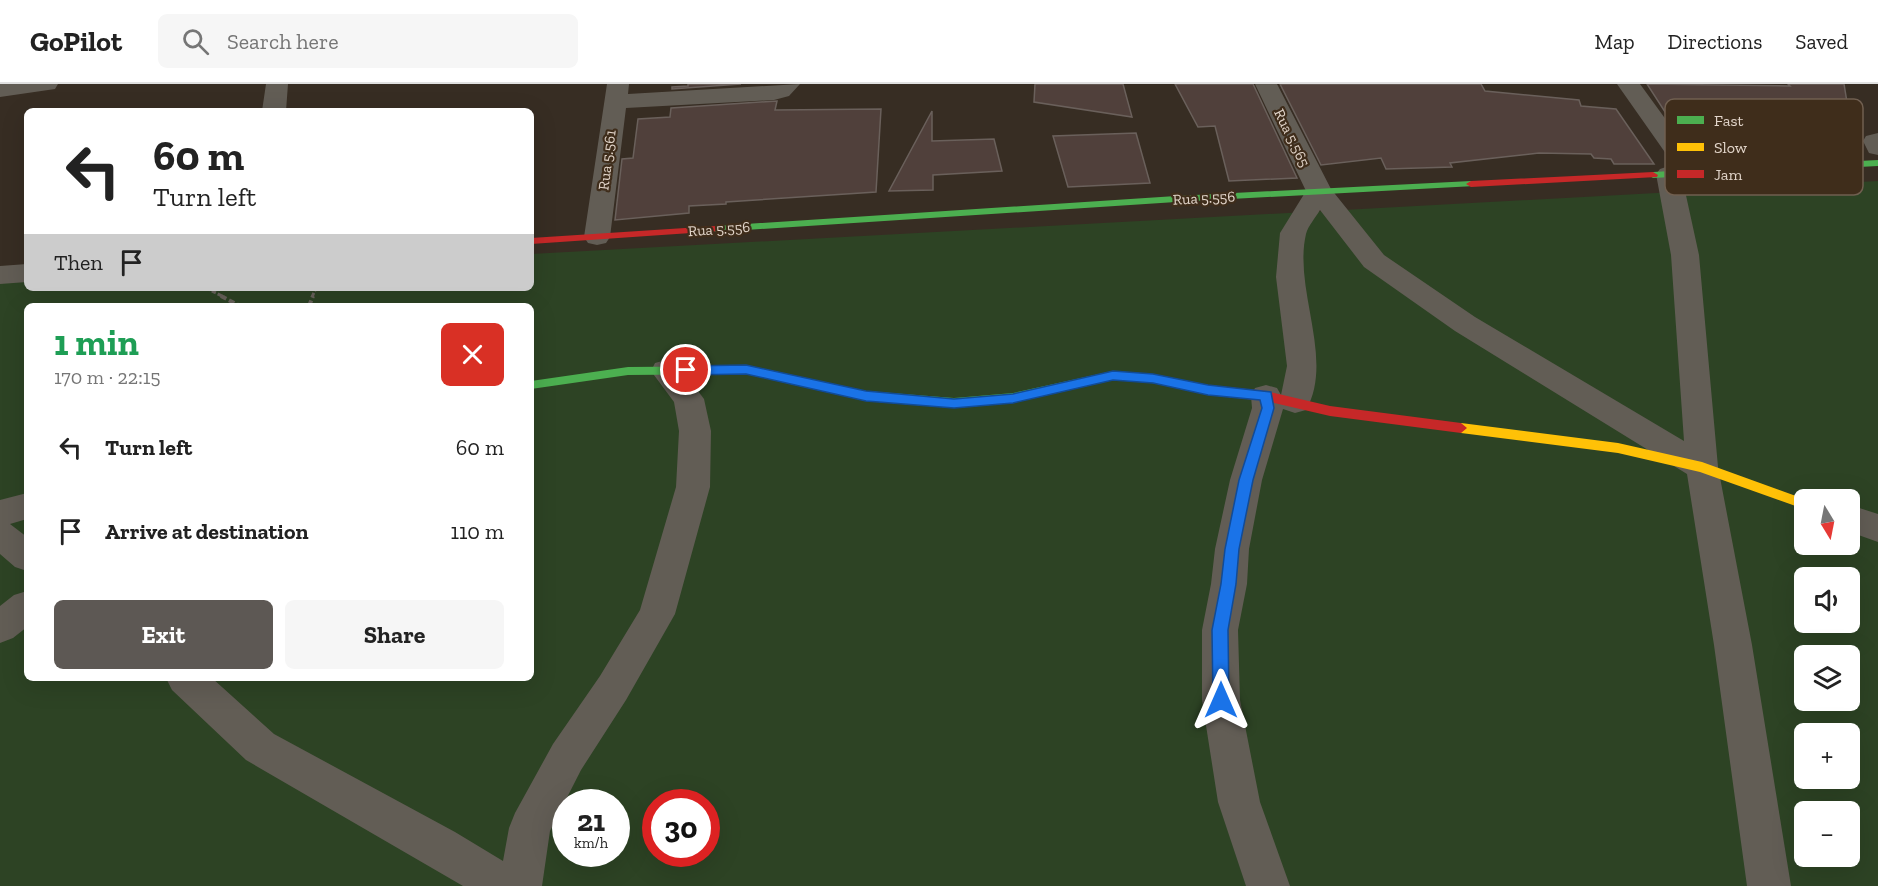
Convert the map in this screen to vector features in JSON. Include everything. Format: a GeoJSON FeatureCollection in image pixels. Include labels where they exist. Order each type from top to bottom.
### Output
{"type":"FeatureCollection","features":[{"type":"Feature","properties":{"kind":"street"},"geometry":{"type":"LineString","coordinates":[[0,90],[47,84]]}},
{"type":"Feature","properties":{"kind":"street"},"geometry":{"type":"LineString","coordinates":[[274,108],[277,84]]}},
{"type":"Feature","properties":{"kind":"street"},"geometry":{"type":"LineString","coordinates":[[616,93],[774,93],[781,91],[789,84]]}},
{"type":"Feature","properties":{"kind":"street","name":"Rua 5.565"},"geometry":{"type":"LineString","coordinates":[[1266,84],[1319,191],[1374,261],[1465,324],[1702,467]]}},
{"type":"Feature","properties":{"kind":"street"},"geometry":{"type":"LineString","coordinates":[[1628,84],[1665,147]]}},
{"type":"Feature","properties":{"kind":"street","name":"Rua 5.561"},"geometry":{"type":"LineString","coordinates":[[597,237],[616,93]]}},
{"type":"Feature","properties":{"kind":"street"},"geometry":{"type":"LineString","coordinates":[[1878,140],[1875,141],[1878,148]]}},
{"type":"Feature","properties":{"kind":"street","name":"Rua 5.556"},"geometry":{"type":"LineString","coordinates":[[1863,164],[1878,163]]}},
{"type":"Feature","properties":{"kind":"street","name":"Rua 5.556"},"geometry":{"type":"LineString","coordinates":[[534,241],[1319,191],[1665,174]]}},
{"type":"Feature","properties":{"kind":"street"},"geometry":{"type":"LineString","coordinates":[[1268,886],[1239,802],[1221,700],[1220,642],[1232,549],[1246,480],[1268,408],[1281,399],[1302,366],[1290,277],[1293,233],[1319,191]]}},
{"type":"Feature","properties":{"kind":"street"},"geometry":{"type":"LineString","coordinates":[[1681,195],[1702,467],[1733,645],[1769,886]]}},
{"type":"Feature","properties":{"kind":"street"},"geometry":{"type":"LineString","coordinates":[[0,275],[24,273]]}},
{"type":"Feature","properties":{"kind":"street"},"geometry":{"type":"LineString","coordinates":[[534,385],[628,371],[746,370],[866,396],[954,404],[1013,398],[1113,375],[1153,378],[1208,390],[1281,399],[1330,411],[1618,448],[1702,467],[1794,500]]}},
{"type":"Feature","properties":{"kind":"street"},"geometry":{"type":"LineString","coordinates":[[520,886],[530,828],[567,757],[657,614],[693,487],[695,431],[689,399],[666,371]]}},
{"type":"Feature","properties":{"kind":"street"},"geometry":{"type":"LineString","coordinates":[[0,513],[24,507]]}},
{"type":"Feature","properties":{"kind":"street"},"geometry":{"type":"LineString","coordinates":[[1860,522],[1878,528]]}},
{"type":"Feature","properties":{"kind":"street"},"geometry":{"type":"LineString","coordinates":[[0,534],[24,554]]}},
{"type":"Feature","properties":{"kind":"street"},"geometry":{"type":"LineString","coordinates":[[0,627],[24,608]]}},
{"type":"Feature","properties":{"kind":"street"},"geometry":{"type":"LineString","coordinates":[[188,681],[260,747],[503,886]]}},
{"type":"Feature","properties":{"kind":"path"},"geometry":{"type":"LineString","coordinates":[[213,291],[236,303]]}},
{"type":"Feature","properties":{"kind":"green space"},"geometry":{"type":"Polygon","coordinates":[[[1878,181],[1878,886],[0,886],[0,282],[24,281],[24,291],[534,291],[534,254],[1665,193],[1665,195],[1863,195],[1863,182],[1878,181]]]}},
{"type":"Feature","properties":{"kind":"building"},"geometry":{"type":"Polygon","coordinates":[[[688,84],[741,84],[672,89],[672,87],[688,86],[688,84]]]}},
{"type":"Feature","properties":{"kind":"building"},"geometry":{"type":"Polygon","coordinates":[[[1035,84],[1123,84],[1132,117],[1034,102],[1035,84]]]}},
{"type":"Feature","properties":{"kind":"building"},"geometry":{"type":"Polygon","coordinates":[[[1175,84],[1253,84],[1297,178],[1229,181],[1215,126],[1198,127],[1175,84]]]}},
{"type":"Feature","properties":{"kind":"building"},"geometry":{"type":"Polygon","coordinates":[[[1280,84],[1481,84],[1485,91],[1579,100],[1581,106],[1616,109],[1654,164],[1614,164],[1611,159],[1594,158],[1591,154],[1539,153],[1450,163],[1452,167],[1386,169],[1381,158],[1321,165],[1280,84]]]}},
{"type":"Feature","properties":{"kind":"building"},"geometry":{"type":"Polygon","coordinates":[[[1647,84],[1790,86],[1788,84],[1844,84],[1846,99],[1665,99],[1665,112],[1647,84]]]}},
{"type":"Feature","properties":{"kind":"building"},"geometry":{"type":"Polygon","coordinates":[[[777,101],[775,110],[881,109],[876,192],[726,202],[726,204],[689,206],[689,213],[615,220],[622,159],[633,158],[638,119],[670,117],[671,108],[777,101]]]}},
{"type":"Feature","properties":{"kind":"building"},"geometry":{"type":"Polygon","coordinates":[[[932,111],[932,141],[994,139],[1002,171],[933,175],[933,190],[889,191],[932,111]]]}},
{"type":"Feature","properties":{"kind":"building"},"geometry":{"type":"Polygon","coordinates":[[[1136,133],[1150,183],[1068,187],[1053,136],[1136,133]]]}},
{"type":"Feature","properties":{"kind":"traffic: fast"},"geometry":{"type":"LineString","coordinates":[[1863,164],[1878,163]]}},
{"type":"Feature","properties":{"kind":"traffic: fast"},"geometry":{"type":"LineString","coordinates":[[1653,175],[1665,174]]}},
{"type":"Feature","properties":{"kind":"traffic: fast"},"geometry":{"type":"LineString","coordinates":[[716,229],[1176,199],[1471,184]]}},
{"type":"Feature","properties":{"kind":"traffic: fast"},"geometry":{"type":"LineString","coordinates":[[534,385],[628,371],[746,370],[866,396],[954,403],[1013,398],[1113,375],[1161,380]]}},
{"type":"Feature","properties":{"kind":"traffic: slow"},"geometry":{"type":"LineString","coordinates":[[1461,428],[1618,448],[1702,467],[1794,500]]}},
{"type":"Feature","properties":{"kind":"traffic: jam"},"geometry":{"type":"LineString","coordinates":[[1471,184],[1653,175]]}},
{"type":"Feature","properties":{"kind":"traffic: jam"},"geometry":{"type":"LineString","coordinates":[[534,241],[716,229]]}},
{"type":"Feature","properties":{"kind":"traffic: jam"},"geometry":{"type":"LineString","coordinates":[[1161,380],[1208,390],[1266,396],[1330,411],[1461,428]]}},
{"type":"Feature","properties":{"kind":"route"},"geometry":{"type":"LineString","coordinates":[[686,370],[746,370],[866,396],[954,404],[1013,398],[1113,375],[1153,378],[1208,390],[1266,396],[1268,408],[1246,480],[1232,549],[1229,584],[1220,630],[1221,700]]}}]}
